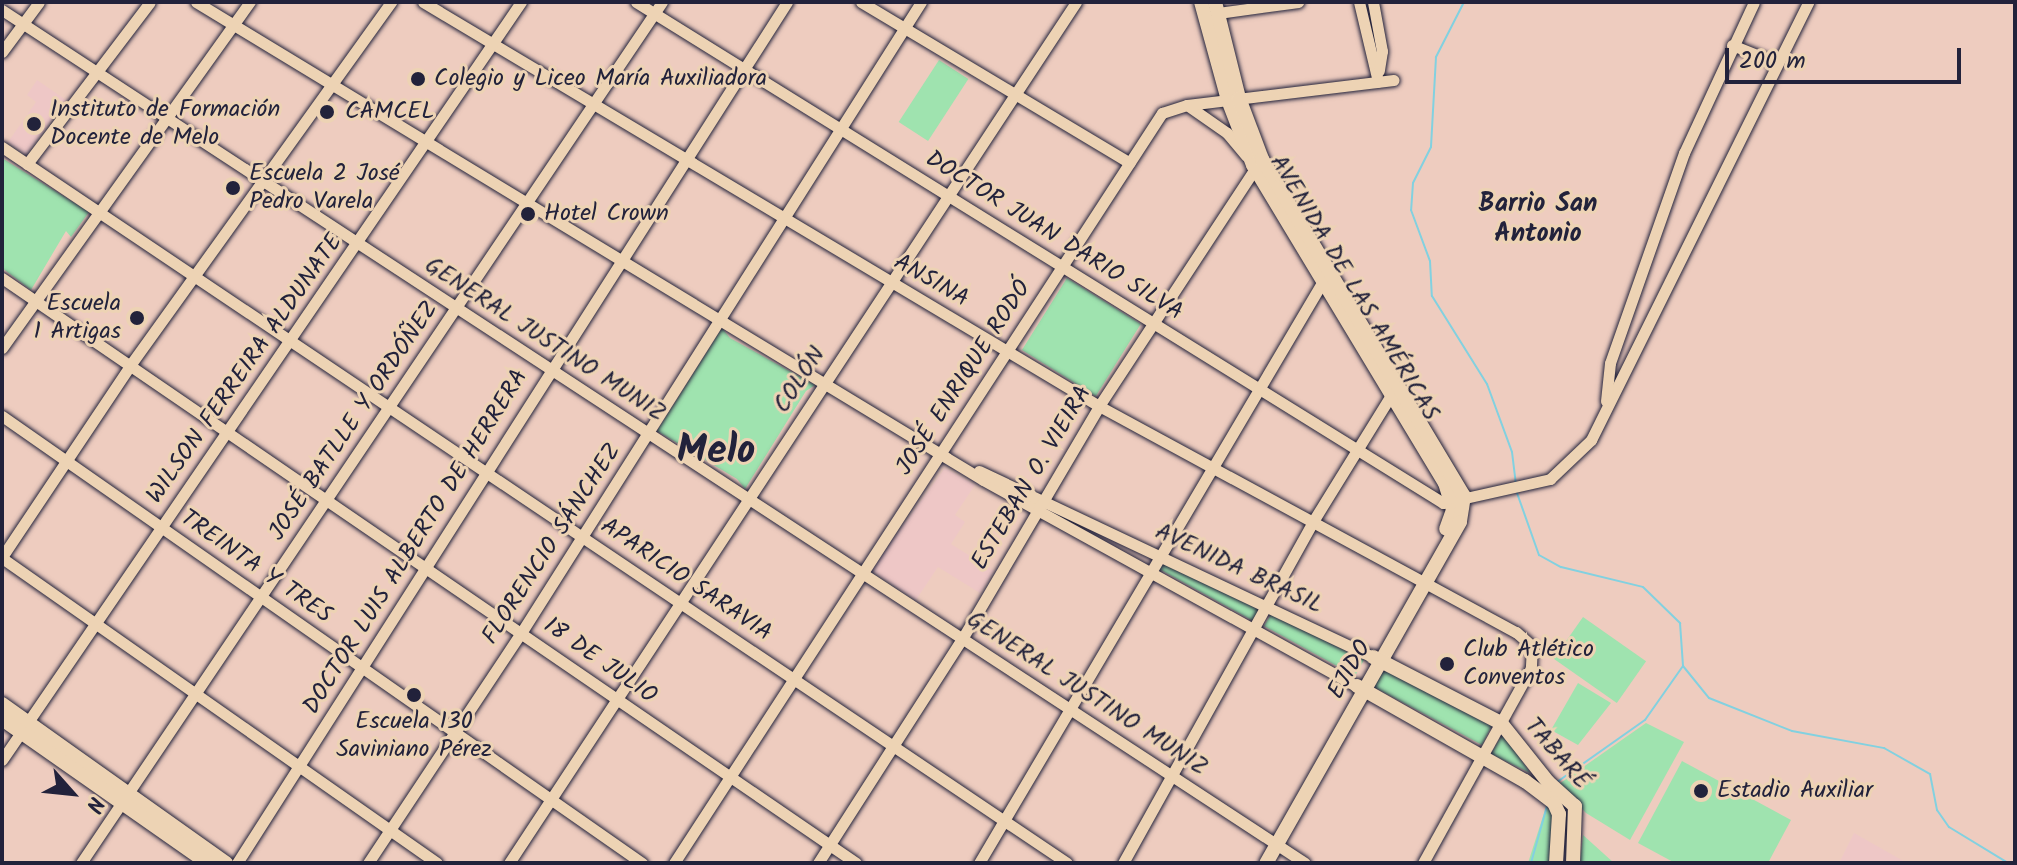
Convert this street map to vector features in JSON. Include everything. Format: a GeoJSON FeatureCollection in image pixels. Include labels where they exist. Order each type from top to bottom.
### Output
{"type":"FeatureCollection","features":[{"type":"Feature","properties":{"kind":"main road","name":"AVENIDA DE LAS AMÉRICAS"},"geometry":{"type":"LineString","coordinates":[[1201,2],[1258,162],[1457,498]]}},
{"type":"Feature","properties":{"kind":"main road","name":"AVENIDA DE LAS AMÉRICAS"},"geometry":{"type":"LineString","coordinates":[[1216,7],[1234,99]]}},
{"type":"Feature","properties":{"kind":"main road","name":"EJIDO"},"geometry":{"type":"LineString","coordinates":[[1266,863],[1273,843],[1421,582],[1451,519],[1457,498]]}},
{"type":"Feature","properties":{"kind":"main road","name":"AVENIDA BRASIL"},"geometry":{"type":"LineString","coordinates":[[1377,659],[1501,723]]}},
{"type":"Feature","properties":{"kind":"main road","name":"AVENIDA BRASIL"},"geometry":{"type":"LineString","coordinates":[[1360,688],[1484,757]]}},
{"type":"Feature","properties":{"kind":"main road"},"geometry":{"type":"LineString","coordinates":[[2,704],[25,728],[124,798],[208,863]]}},
{"type":"Feature","properties":{"kind":"main road"},"geometry":{"type":"LineString","coordinates":[[2,719],[25,728]]}},
{"type":"Feature","properties":{"kind":"main road","name":"TABARÉ"},"geometry":{"type":"LineString","coordinates":[[1501,723],[1544,786]]}},
{"type":"Feature","properties":{"kind":"main road","name":"TABARÉ"},"geometry":{"type":"LineString","coordinates":[[1484,757],[1544,786],[1578,813],[1573,863]]}},
{"type":"Feature","properties":{"kind":"main road"},"geometry":{"type":"LineString","coordinates":[[124,798],[226,863]]}},
{"type":"Feature","properties":{"kind":"main road","name":"TABARÉ"},"geometry":{"type":"LineString","coordinates":[[1556,863],[1558,798]]}},
{"type":"Feature","properties":{"kind":"main road","name":"EJIDO"},"geometry":{"type":"LineString","coordinates":[[1256,863],[1273,843]]}},
{"type":"Feature","properties":{"kind":"street"},"geometry":{"type":"LineString","coordinates":[[2,52],[39,2]]}},
{"type":"Feature","properties":{"kind":"street"},"geometry":{"type":"LineString","coordinates":[[27,164],[150,2]]}},
{"type":"Feature","properties":{"kind":"street","name":"AVENIDA BRASIL"},"geometry":{"type":"LineString","coordinates":[[196,2],[335,83],[942,454],[1042,505],[1160,555],[1377,659]]}},
{"type":"Feature","properties":{"kind":"street"},"geometry":{"type":"LineString","coordinates":[[2,348],[34,299],[250,2]]}},
{"type":"Feature","properties":{"kind":"street"},"geometry":{"type":"LineString","coordinates":[[391,2],[264,183],[131,364],[2,557],[195,696],[437,863]]}},
{"type":"Feature","properties":{"kind":"street","name":"ANSINA"},"geometry":{"type":"LineString","coordinates":[[423,2],[685,163],[1099,406],[1516,632],[1532,646],[1531,668],[1501,723]]}},
{"type":"Feature","properties":{"kind":"street","name":"WILSON FERREIRA ALDUNATE"},"geometry":{"type":"LineString","coordinates":[[2,760],[359,244],[521,2]]}},
{"type":"Feature","properties":{"kind":"street","name":"DOCTOR JUAN DARIO SILVA"},"geometry":{"type":"LineString","coordinates":[[636,2],[1152,324],[1357,445],[1443,503],[1457,498]]}},
{"type":"Feature","properties":{"kind":"street","name":"JOSÉ BATLLE Y ORDÓÑEZ"},"geometry":{"type":"LineString","coordinates":[[81,863],[662,2]]}},
{"type":"Feature","properties":{"kind":"street","name":"DOCTOR LUIS ALBERTO DE HERRERA"},"geometry":{"type":"LineString","coordinates":[[237,863],[787,2]]}},
{"type":"Feature","properties":{"kind":"street"},"geometry":{"type":"LineString","coordinates":[[861,2],[1130,163]]}},
{"type":"Feature","properties":{"kind":"street","name":"FLORENCIO SÁNCHEZ"},"geometry":{"type":"LineString","coordinates":[[368,863],[521,633],[921,2]]}},
{"type":"Feature","properties":{"kind":"street","name":"COLÓN"},"geometry":{"type":"LineString","coordinates":[[509,863],[1076,2]]}},
{"type":"Feature","properties":{"kind":"street"},"geometry":{"type":"LineString","coordinates":[[1216,7],[1298,2]]}},
{"type":"Feature","properties":{"kind":"street"},"geometry":{"type":"LineString","coordinates":[[1359,2],[1378,79]]}},
{"type":"Feature","properties":{"kind":"street"},"geometry":{"type":"LineString","coordinates":[[1373,2],[1382,51],[1378,79]]}},
{"type":"Feature","properties":{"kind":"street"},"geometry":{"type":"LineString","coordinates":[[1605,410],[1610,363],[1684,153],[1754,2]]}},
{"type":"Feature","properties":{"kind":"street"},"geometry":{"type":"LineString","coordinates":[[1457,498],[1550,479],[1572,464],[1591,440],[1808,2]]}},
{"type":"Feature","properties":{"kind":"street","name":"GENERAL JUSTINO MUNIZ"},"geometry":{"type":"LineString","coordinates":[[2,10],[1305,863]]}},
{"type":"Feature","properties":{"kind":"street"},"geometry":{"type":"LineString","coordinates":[[1732,45],[1777,63]]}},
{"type":"Feature","properties":{"kind":"street","name":"JOSÉ ENRIQUE RODÓ"},"geometry":{"type":"LineString","coordinates":[[674,863],[1162,113],[1187,105],[1378,79],[1393,80]]}},
{"type":"Feature","properties":{"kind":"street"},"geometry":{"type":"LineString","coordinates":[[1187,105],[1227,133],[1258,162]]}},
{"type":"Feature","properties":{"kind":"street","name":"APARICIO SARAVIA"},"geometry":{"type":"LineString","coordinates":[[2,147],[1067,863]]}},
{"type":"Feature","properties":{"kind":"street","name":"ESTEBAN O. VIEIRA"},"geometry":{"type":"LineString","coordinates":[[818,863],[962,639],[1099,406],[1258,162]]}},
{"type":"Feature","properties":{"kind":"street"},"geometry":{"type":"LineString","coordinates":[[979,863],[1152,572],[1257,385],[1325,276]]}},
{"type":"Feature","properties":{"kind":"street","name":"18 DE JULIO"},"geometry":{"type":"LineString","coordinates":[[2,278],[856,863]]}},
{"type":"Feature","properties":{"kind":"street"},"geometry":{"type":"LineString","coordinates":[[1123,863],[1312,523],[1357,445],[1395,389]]}},
{"type":"Feature","properties":{"kind":"street","name":"TREINTA Y TRES"},"geometry":{"type":"LineString","coordinates":[[2,416],[642,863]]}},
{"type":"Feature","properties":{"kind":"street","name":"AVENIDA BRASIL"},"geometry":{"type":"LineString","coordinates":[[1042,505],[1152,572],[1360,688]]}},
{"type":"Feature","properties":{"kind":"street"},"geometry":{"type":"LineString","coordinates":[[1423,863],[1501,723]]}},
{"type":"Feature","properties":{"kind":"shaded area","name":"Instituto de Formación Docente de Melo"},"geometry":{"type":"Polygon","coordinates":[[[37,80],[66,100],[26,155],[8,142],[36,102],[27,95],[37,80]]]}},
{"type":"Feature","properties":{"kind":"shaded area"},"geometry":{"type":"Polygon","coordinates":[[[945,468],[975,485],[955,515],[965,522],[951,544],[994,571],[980,593],[938,567],[916,600],[871,570],[945,468]]]}},
{"type":"Feature","properties":{"kind":"shaded area"},"geometry":{"type":"Polygon","coordinates":[[[1854,833],[1907,863],[1839,863],[1854,833]]]}},
{"type":"Feature","properties":{"kind":"green space"},"geometry":{"type":"Polygon","coordinates":[[[939,60],[968,79],[928,141],[899,122],[939,60]]]}},
{"type":"Feature","properties":{"kind":"green space"},"geometry":{"type":"Polygon","coordinates":[[[2,158],[89,212],[71,237],[66,231],[31,290],[2,268],[2,158]]]}},
{"type":"Feature","properties":{"kind":"green space"},"geometry":{"type":"Polygon","coordinates":[[[1067,278],[1141,324],[1096,396],[1022,350],[1067,278]]]}},
{"type":"Feature","properties":{"kind":"green space"},"geometry":{"type":"Polygon","coordinates":[[[722,328],[730,338],[815,385],[806,391],[745,489],[737,479],[657,431],[722,328]]]}},
{"type":"Feature","properties":{"kind":"green space"},"geometry":{"type":"Polygon","coordinates":[[[1162,561],[1260,609],[1253,621],[1159,569],[1162,561]]]}},
{"type":"Feature","properties":{"kind":"green space"},"geometry":{"type":"Polygon","coordinates":[[[1271,614],[1364,660],[1355,676],[1264,626],[1271,614]]]}},
{"type":"Feature","properties":{"kind":"green space"},"geometry":{"type":"Polygon","coordinates":[[[1583,617],[1646,661],[1617,703],[1554,659],[1583,617]]]}},
{"type":"Feature","properties":{"kind":"green space"},"geometry":{"type":"Polygon","coordinates":[[[1384,670],[1493,723],[1482,745],[1374,687],[1384,670]]]}},
{"type":"Feature","properties":{"kind":"green space"},"geometry":{"type":"Polygon","coordinates":[[[1578,683],[1611,703],[1578,745],[1551,730],[1578,683]]]}},
{"type":"Feature","properties":{"kind":"green space"},"geometry":{"type":"Polygon","coordinates":[[[1646,723],[1684,742],[1630,840],[1586,813],[1559,784],[1646,723]]]}},
{"type":"Feature","properties":{"kind":"green space"},"geometry":{"type":"Polygon","coordinates":[[[1503,733],[1530,773],[1491,754],[1503,733]]]}},
{"type":"Feature","properties":{"kind":"green space","name":"Estadio Auxiliar"},"geometry":{"type":"Polygon","coordinates":[[[1682,761],[1791,820],[1768,863],[1675,863],[1638,843],[1682,761]]]}},
{"type":"Feature","properties":{"kind":"green space"},"geometry":{"type":"Polygon","coordinates":[[[1546,807],[1556,815],[1552,863],[1528,863],[1546,807]]]}},
{"type":"Feature","properties":{"kind":"green space"},"geometry":{"type":"Polygon","coordinates":[[[1583,835],[1614,863],[1580,863],[1583,835]]]}},
{"type":"Feature","properties":{"kind":"waterway"},"geometry":{"type":"LineString","coordinates":[[1464,2],[1436,57],[1431,147],[1413,183],[1411,210],[1430,261],[1432,296],[1487,384],[1512,452],[1516,483]]}},
{"type":"Feature","properties":{"kind":"waterway"},"geometry":{"type":"LineString","coordinates":[[1517,493],[1539,555],[1561,567],[1643,587],[1680,623],[1683,666],[1709,698],[1792,731],[1884,748],[1930,774],[1937,810],[1949,827],[2008,863]]}},
{"type":"Feature","properties":{"kind":"waterway"},"geometry":{"type":"LineString","coordinates":[[1557,782],[1645,720],[1683,666]]}},
{"type":"Feature","properties":{"kind":"waterway"},"geometry":{"type":"LineString","coordinates":[[1531,863],[1547,806]]}},
{"type":"Feature","properties":{"kind":"place","name":"Colegio y Liceo María Auxiliadora"},"geometry":{"type":"Point","coordinates":[418,79]}},
{"type":"Feature","properties":{"kind":"place","name":"CAMCEL"},"geometry":{"type":"Point","coordinates":[327,112]}},
{"type":"Feature","properties":{"kind":"place","name":"Instituto de Formación Docente de Melo"},"geometry":{"type":"Point","coordinates":[34,124]}},
{"type":"Feature","properties":{"kind":"place","name":"Escuela 2 José Pedro Varela"},"geometry":{"type":"Point","coordinates":[233,188]}},
{"type":"Feature","properties":{"kind":"place","name":"Hotel Crown"},"geometry":{"type":"Point","coordinates":[528,214]}},
{"type":"Feature","properties":{"kind":"place","name":"Escuela 1 Artigas"},"geometry":{"type":"Point","coordinates":[137,318]}},
{"type":"Feature","properties":{"kind":"place","name":"Club Atlético Conventos"},"geometry":{"type":"Point","coordinates":[1447,664]}},
{"type":"Feature","properties":{"kind":"place","name":"Escuela 130 Saviniano Pérez"},"geometry":{"type":"Point","coordinates":[414,695]}},
{"type":"Feature","properties":{"kind":"place","name":"Estadio Auxiliar"},"geometry":{"type":"Point","coordinates":[1701,791]}},
{"type":"Feature","properties":{"kind":"district","name":"Barrio San Antonio"},"geometry":{"type":"Point","coordinates":[1538,220]}},
{"type":"Feature","properties":{"kind":"district","name":"Melo"},"geometry":{"type":"Point","coordinates":[716,451]}}]}
